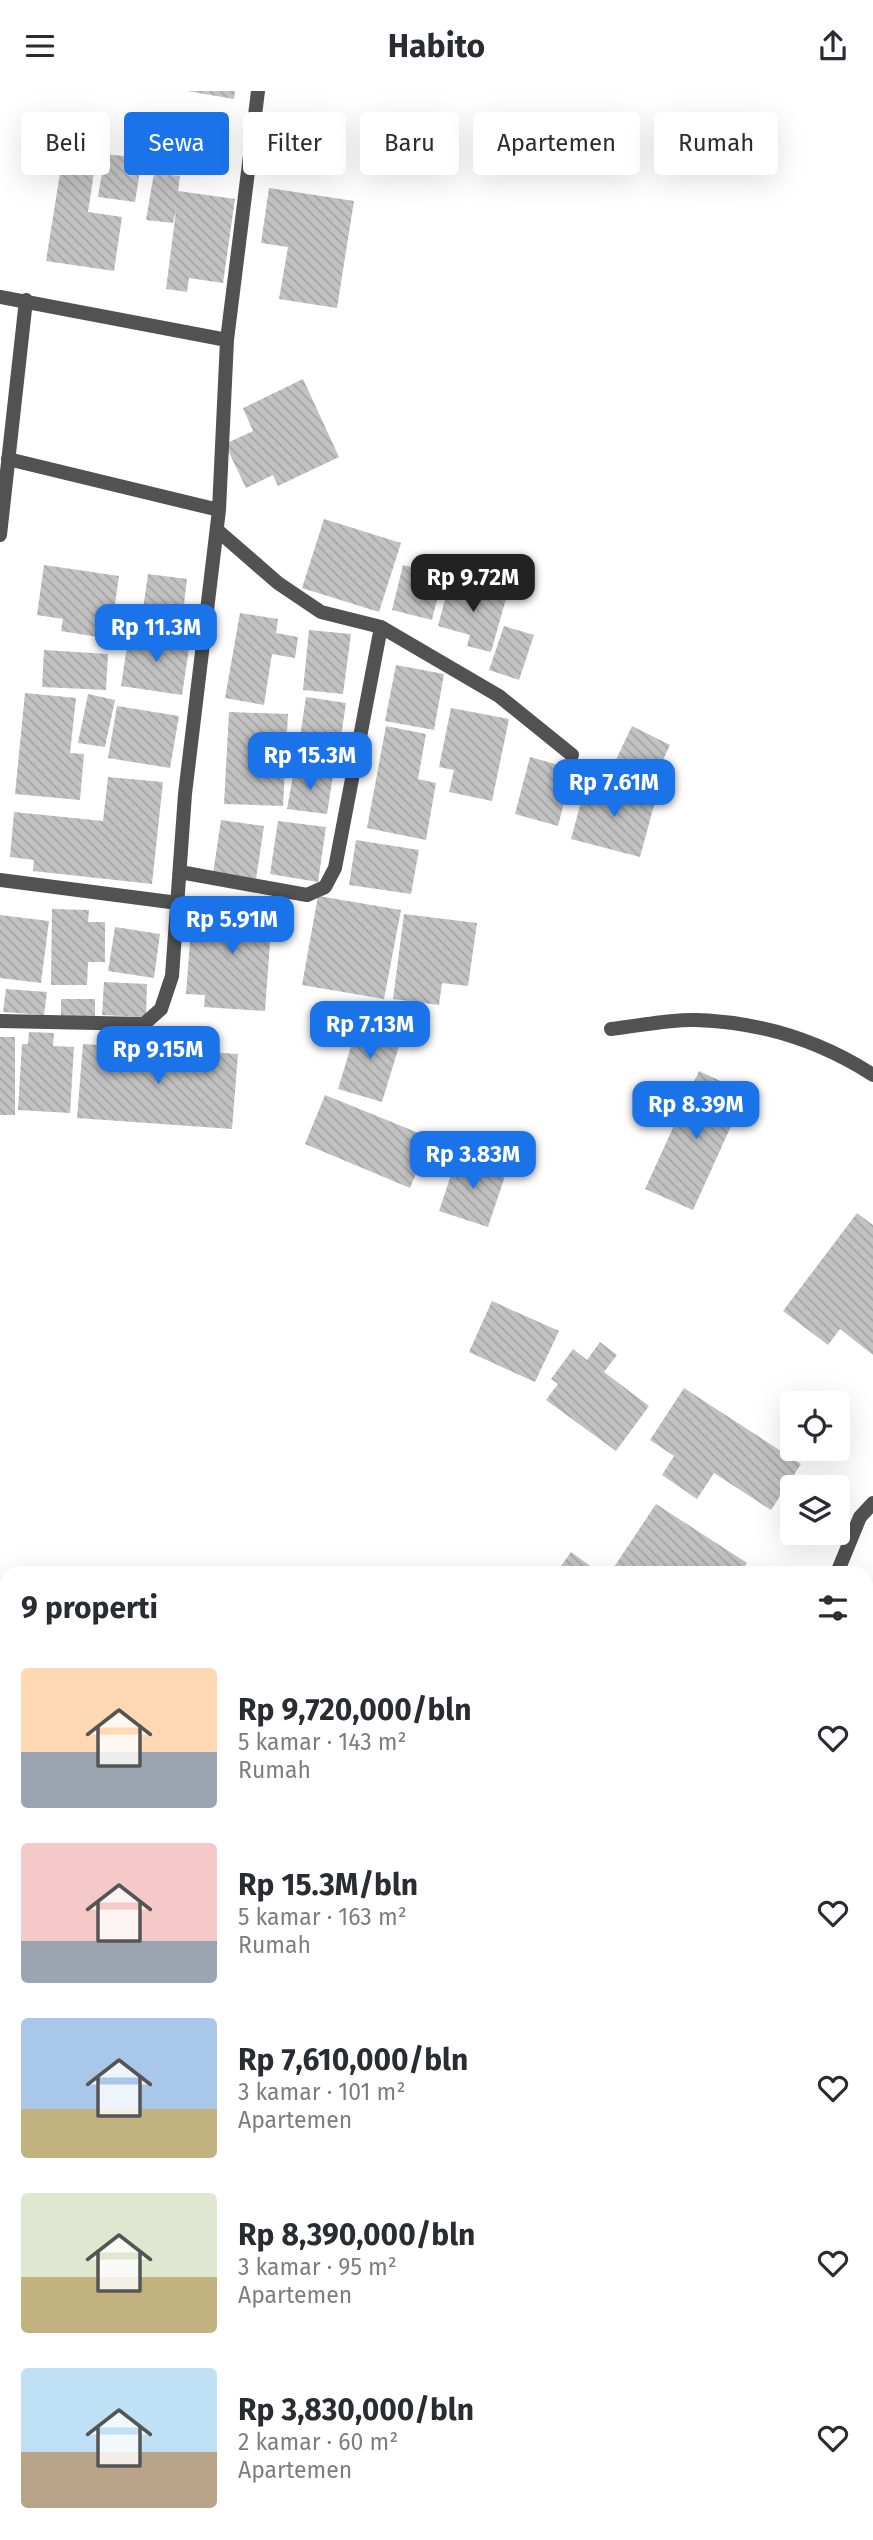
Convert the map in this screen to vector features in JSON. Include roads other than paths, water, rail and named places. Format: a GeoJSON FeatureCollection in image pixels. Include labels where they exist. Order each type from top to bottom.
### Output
{"type":"FeatureCollection","features":[{"type":"Feature","properties":{"kind":"street"},"geometry":{"type":"LineString","coordinates":[[0,1021],[144,1024],[161,1009],[173,976],[186,794],[219,510],[227,340],[258,91]]}},
{"type":"Feature","properties":{"kind":"street"},"geometry":{"type":"LineString","coordinates":[[0,297],[227,340]]}},
{"type":"Feature","properties":{"kind":"street"},"geometry":{"type":"LineString","coordinates":[[0,535],[26,300]]}},
{"type":"Feature","properties":{"kind":"street"},"geometry":{"type":"LineString","coordinates":[[8,459],[219,510]]}},
{"type":"Feature","properties":{"kind":"street"},"geometry":{"type":"LineString","coordinates":[[217,530],[278,583],[321,612],[381,627],[499,696],[572,755]]}},
{"type":"Feature","properties":{"kind":"street"},"geometry":{"type":"LineString","coordinates":[[180,872],[307,895],[325,887],[335,868],[381,627]]}},
{"type":"Feature","properties":{"kind":"street"},"geometry":{"type":"LineString","coordinates":[[0,880],[178,903]]}},
{"type":"Feature","properties":{"kind":"street"},"geometry":{"type":"LineString","coordinates":[[611,1029],[694,1020],[768,1027],[810,1042],[873,1075]]}},
{"type":"Feature","properties":{"kind":"street"},"geometry":{"type":"LineString","coordinates":[[841,1566],[867,1520],[873,1503]]}}]}
